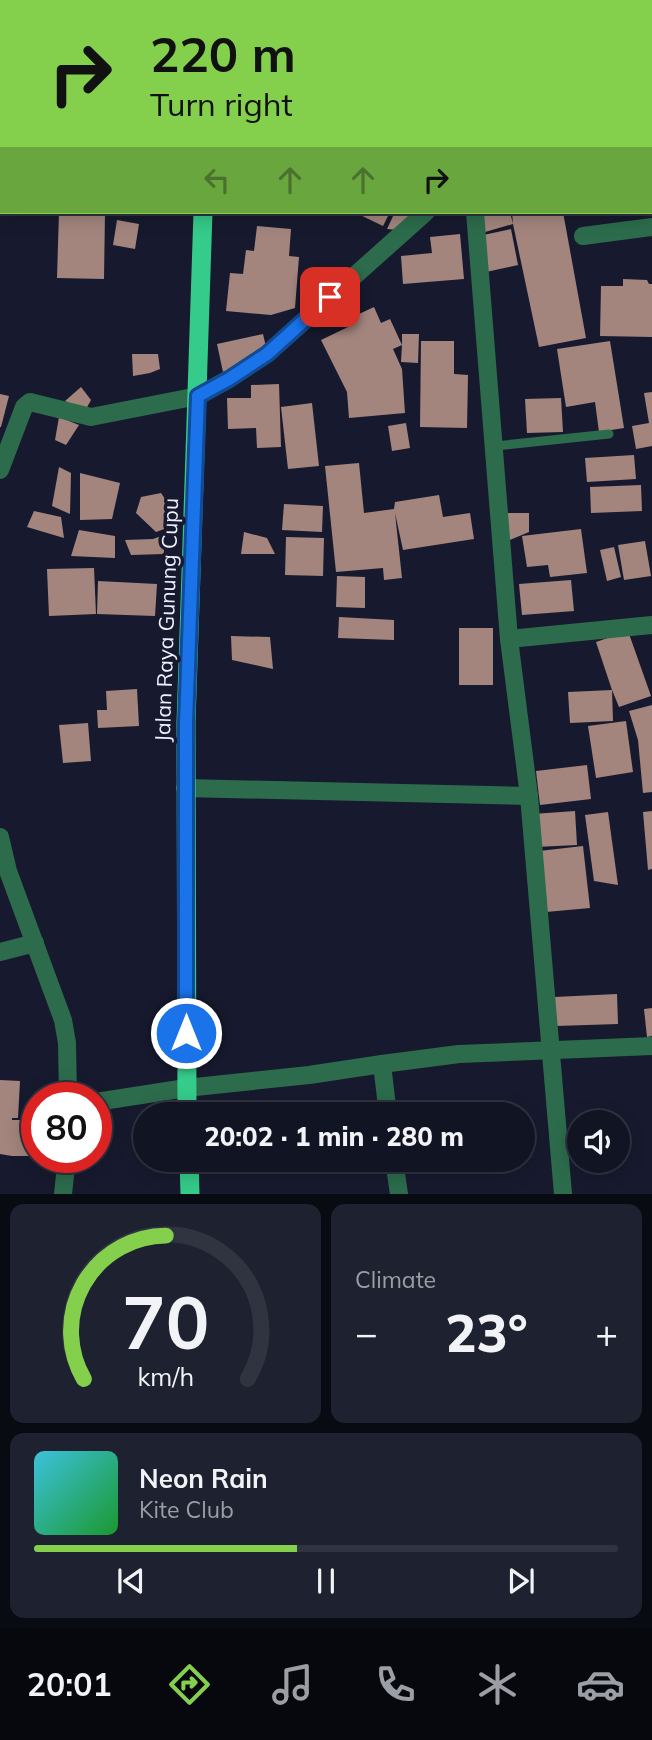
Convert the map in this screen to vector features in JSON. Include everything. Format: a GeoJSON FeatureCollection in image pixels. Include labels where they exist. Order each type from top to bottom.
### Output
{"type":"FeatureCollection","features":[{"type":"Feature","properties":{"kind":"highway","name":"Jalan Raya Gunung Cupu"},"geometry":{"type":"LineString","coordinates":[[187,1102],[186,723],[203,214]]}},
{"type":"Feature","properties":{"kind":"highway"},"geometry":{"type":"LineString","coordinates":[[189,1172],[190,1194]]}},
{"type":"Feature","properties":{"kind":"street"},"geometry":{"type":"LineString","coordinates":[[0,470],[27,403],[91,417],[198,396],[267,354],[424,214]]}},
{"type":"Feature","properties":{"kind":"street"},"geometry":{"type":"LineString","coordinates":[[475,214],[509,639],[529,796],[563,1194]]}},
{"type":"Feature","properties":{"kind":"street"},"geometry":{"type":"LineString","coordinates":[[583,236],[652,227]]}},
{"type":"Feature","properties":{"kind":"street"},"geometry":{"type":"LineString","coordinates":[[509,639],[652,625]]}},
{"type":"Feature","properties":{"kind":"street"},"geometry":{"type":"LineString","coordinates":[[185,788],[529,796]]}},
{"type":"Feature","properties":{"kind":"street"},"geometry":{"type":"LineString","coordinates":[[0,837],[8,871],[61,1013],[66,1032],[68,1082]]}},
{"type":"Feature","properties":{"kind":"street"},"geometry":{"type":"LineString","coordinates":[[0,952],[35,943]]}},
{"type":"Feature","properties":{"kind":"street"},"geometry":{"type":"LineString","coordinates":[[112,1100],[459,1054],[652,1046]]}},
{"type":"Feature","properties":{"kind":"street"},"geometry":{"type":"LineString","coordinates":[[382,1063],[386,1102]]}},
{"type":"Feature","properties":{"kind":"street"},"geometry":{"type":"LineString","coordinates":[[396,1172],[399,1194]]}},
{"type":"Feature","properties":{"kind":"street"},"geometry":{"type":"LineString","coordinates":[[63,1194],[65,1173]]}},
{"type":"Feature","properties":{"kind":"lane"},"geometry":{"type":"LineString","coordinates":[[495,446],[609,434]]}},
{"type":"Feature","properties":{"kind":"building"},"geometry":{"type":"Polygon","coordinates":[[[59,214],[105,214],[104,279],[57,278],[59,214]]]}},
{"type":"Feature","properties":{"kind":"building"},"geometry":{"type":"Polygon","coordinates":[[[358,214],[389,214],[383,226],[358,214]]]}},
{"type":"Feature","properties":{"kind":"building"},"geometry":{"type":"Polygon","coordinates":[[[394,214],[411,214],[398,230],[387,229],[394,214]]]}},
{"type":"Feature","properties":{"kind":"building"},"geometry":{"type":"Polygon","coordinates":[[[480,214],[510,214],[513,224],[485,232],[480,214]]]}},
{"type":"Feature","properties":{"kind":"building"},"geometry":{"type":"Polygon","coordinates":[[[512,214],[563,214],[586,338],[539,347],[512,214]]]}},
{"type":"Feature","properties":{"kind":"building"},"geometry":{"type":"Polygon","coordinates":[[[117,220],[139,224],[135,249],[113,245],[117,220]]]}},
{"type":"Feature","properties":{"kind":"building"},"geometry":{"type":"Polygon","coordinates":[[[257,226],[291,229],[289,256],[299,257],[295,308],[271,315],[226,311],[230,273],[243,274],[246,250],[254,251],[257,226]]]}},
{"type":"Feature","properties":{"kind":"building"},"geometry":{"type":"Polygon","coordinates":[[[511,229],[518,265],[486,272],[479,236],[511,229]]]}},
{"type":"Feature","properties":{"kind":"building"},"geometry":{"type":"Polygon","coordinates":[[[460,234],[464,279],[403,284],[401,256],[432,253],[430,237],[460,234]]]}},
{"type":"Feature","properties":{"kind":"building"},"geometry":{"type":"Polygon","coordinates":[[[623,279],[647,280],[652,284],[652,337],[600,336],[601,286],[623,286],[623,279]]]}},
{"type":"Feature","properties":{"kind":"building"},"geometry":{"type":"Polygon","coordinates":[[[374,307],[381,323],[390,319],[402,345],[393,349],[402,369],[405,413],[349,418],[347,392],[321,340],[348,327],[357,315],[374,307]]]}},
{"type":"Feature","properties":{"kind":"building"},"geometry":{"type":"Polygon","coordinates":[[[263,334],[266,347],[236,369],[223,372],[217,344],[263,334]]]}},
{"type":"Feature","properties":{"kind":"building"},"geometry":{"type":"Polygon","coordinates":[[[402,334],[419,334],[418,363],[401,362],[402,334]]]}},
{"type":"Feature","properties":{"kind":"building"},"geometry":{"type":"Polygon","coordinates":[[[421,341],[454,341],[454,374],[468,375],[467,428],[420,427],[421,341]]]}},
{"type":"Feature","properties":{"kind":"building"},"geometry":{"type":"Polygon","coordinates":[[[610,341],[624,428],[599,432],[595,402],[566,407],[557,349],[610,341]]]}},
{"type":"Feature","properties":{"kind":"building"},"geometry":{"type":"Polygon","coordinates":[[[132,354],[158,354],[160,369],[133,376],[132,354]]]}},
{"type":"Feature","properties":{"kind":"building"},"geometry":{"type":"Polygon","coordinates":[[[279,384],[281,447],[257,448],[256,428],[228,429],[227,398],[251,398],[251,385],[279,384]]]}},
{"type":"Feature","properties":{"kind":"building"},"geometry":{"type":"Polygon","coordinates":[[[81,387],[91,400],[85,411],[65,401],[81,387]]]}},
{"type":"Feature","properties":{"kind":"building"},"geometry":{"type":"Polygon","coordinates":[[[652,392],[652,446],[636,449],[632,426],[649,423],[644,393],[652,392]]]}},
{"type":"Feature","properties":{"kind":"building"},"geometry":{"type":"Polygon","coordinates":[[[0,394],[9,396],[1,427],[0,427],[0,394]]]}},
{"type":"Feature","properties":{"kind":"building"},"geometry":{"type":"Polygon","coordinates":[[[561,398],[563,432],[527,433],[525,399],[561,398]]]}},
{"type":"Feature","properties":{"kind":"building"},"geometry":{"type":"Polygon","coordinates":[[[312,403],[319,466],[288,469],[281,407],[312,403]]]}},
{"type":"Feature","properties":{"kind":"building"},"geometry":{"type":"Polygon","coordinates":[[[59,417],[79,425],[66,445],[55,440],[59,417]]]}},
{"type":"Feature","properties":{"kind":"building"},"geometry":{"type":"Polygon","coordinates":[[[406,423],[410,448],[392,451],[388,426],[406,423]]]}},
{"type":"Feature","properties":{"kind":"building"},"geometry":{"type":"Polygon","coordinates":[[[634,455],[636,479],[587,482],[585,458],[634,455]]]}},
{"type":"Feature","properties":{"kind":"building"},"geometry":{"type":"Polygon","coordinates":[[[359,463],[364,513],[394,509],[395,502],[439,495],[443,517],[470,513],[474,539],[403,550],[395,513],[402,578],[384,580],[383,568],[336,572],[325,466],[359,463]]]}},
{"type":"Feature","properties":{"kind":"building"},"geometry":{"type":"Polygon","coordinates":[[[59,467],[71,473],[70,514],[52,506],[59,467]]]}},
{"type":"Feature","properties":{"kind":"building"},"geometry":{"type":"Polygon","coordinates":[[[80,473],[120,483],[112,519],[80,520],[80,473]]]}},
{"type":"Feature","properties":{"kind":"building"},"geometry":{"type":"Polygon","coordinates":[[[641,485],[642,511],[591,513],[590,487],[641,485]]]}},
{"type":"Feature","properties":{"kind":"building"},"geometry":{"type":"Polygon","coordinates":[[[161,493],[167,502],[173,526],[156,532],[136,513],[141,497],[161,493]]]}},
{"type":"Feature","properties":{"kind":"building"},"geometry":{"type":"Polygon","coordinates":[[[284,504],[323,506],[322,532],[282,530],[284,504]]]}},
{"type":"Feature","properties":{"kind":"building"},"geometry":{"type":"Polygon","coordinates":[[[34,511],[61,517],[64,538],[27,527],[34,511]]]}},
{"type":"Feature","properties":{"kind":"building"},"geometry":{"type":"Polygon","coordinates":[[[505,513],[529,513],[529,532],[505,542],[505,513]]]}},
{"type":"Feature","properties":{"kind":"building"},"geometry":{"type":"Polygon","coordinates":[[[581,529],[587,573],[550,577],[548,565],[527,567],[522,536],[581,529]]]}},
{"type":"Feature","properties":{"kind":"building"},"geometry":{"type":"Polygon","coordinates":[[[79,530],[115,536],[115,558],[71,556],[79,530]]]}},
{"type":"Feature","properties":{"kind":"building"},"geometry":{"type":"Polygon","coordinates":[[[244,532],[267,538],[275,554],[241,554],[244,532]]]}},
{"type":"Feature","properties":{"kind":"building"},"geometry":{"type":"Polygon","coordinates":[[[164,535],[164,554],[131,555],[125,540],[153,539],[164,535]]]}},
{"type":"Feature","properties":{"kind":"building"},"geometry":{"type":"Polygon","coordinates":[[[286,537],[324,538],[323,576],[285,575],[286,537]]]}},
{"type":"Feature","properties":{"kind":"building"},"geometry":{"type":"Polygon","coordinates":[[[645,541],[651,576],[624,580],[618,545],[645,541]]]}},
{"type":"Feature","properties":{"kind":"building"},"geometry":{"type":"Polygon","coordinates":[[[614,547],[621,577],[607,581],[600,550],[614,547]]]}},
{"type":"Feature","properties":{"kind":"building"},"geometry":{"type":"Polygon","coordinates":[[[94,568],[96,614],[49,616],[47,569],[94,568]]]}},
{"type":"Feature","properties":{"kind":"building"},"geometry":{"type":"Polygon","coordinates":[[[337,576],[365,577],[365,608],[336,607],[337,576]]]}},
{"type":"Feature","properties":{"kind":"building"},"geometry":{"type":"Polygon","coordinates":[[[571,580],[574,611],[522,615],[519,584],[571,580]]]}},
{"type":"Feature","properties":{"kind":"building"},"geometry":{"type":"Polygon","coordinates":[[[98,581],[157,584],[155,616],[97,614],[98,581]]]}},
{"type":"Feature","properties":{"kind":"building"},"geometry":{"type":"Polygon","coordinates":[[[339,617],[394,620],[394,640],[338,638],[339,617]]]}},
{"type":"Feature","properties":{"kind":"building"},"geometry":{"type":"Polygon","coordinates":[[[459,628],[493,628],[493,685],[459,685],[459,628]]]}},
{"type":"Feature","properties":{"kind":"building"},"geometry":{"type":"Polygon","coordinates":[[[628,631],[651,696],[619,707],[596,642],[628,631]]]}},
{"type":"Feature","properties":{"kind":"building"},"geometry":{"type":"Polygon","coordinates":[[[231,636],[270,637],[273,669],[232,660],[231,636]]]}},
{"type":"Feature","properties":{"kind":"building"},"geometry":{"type":"Polygon","coordinates":[[[137,689],[139,726],[98,728],[97,710],[107,710],[106,691],[137,689]]]}},
{"type":"Feature","properties":{"kind":"building"},"geometry":{"type":"Polygon","coordinates":[[[612,690],[613,721],[570,723],[568,692],[612,690]]]}},
{"type":"Feature","properties":{"kind":"building"},"geometry":{"type":"Polygon","coordinates":[[[652,705],[652,792],[643,793],[638,740],[629,711],[652,705]]]}},
{"type":"Feature","properties":{"kind":"building"},"geometry":{"type":"Polygon","coordinates":[[[626,721],[633,772],[596,778],[588,726],[626,721]]]}},
{"type":"Feature","properties":{"kind":"building"},"geometry":{"type":"Polygon","coordinates":[[[88,723],[91,761],[63,763],[59,725],[88,723]]]}},
{"type":"Feature","properties":{"kind":"building"},"geometry":{"type":"Polygon","coordinates":[[[587,765],[591,799],[540,805],[536,771],[587,765]]]}},
{"type":"Feature","properties":{"kind":"building"},"geometry":{"type":"Polygon","coordinates":[[[575,811],[577,845],[536,847],[533,814],[575,811]]]}},
{"type":"Feature","properties":{"kind":"building"},"geometry":{"type":"Polygon","coordinates":[[[652,811],[652,869],[648,870],[643,812],[652,811]]]}},
{"type":"Feature","properties":{"kind":"building"},"geometry":{"type":"Polygon","coordinates":[[[608,812],[618,885],[594,881],[585,815],[608,812]]]}},
{"type":"Feature","properties":{"kind":"building"},"geometry":{"type":"Polygon","coordinates":[[[583,846],[590,908],[546,912],[539,851],[583,846]]]}},
{"type":"Feature","properties":{"kind":"building"},"geometry":{"type":"Polygon","coordinates":[[[617,994],[618,1024],[556,1026],[554,997],[617,994]]]}},
{"type":"Feature","properties":{"kind":"building"},"geometry":{"type":"Polygon","coordinates":[[[652,1008],[652,1036],[647,1037],[644,1009],[652,1008]]]}},
{"type":"Feature","properties":{"kind":"building"},"geometry":{"type":"Polygon","coordinates":[[[0,1080],[20,1081],[18,1118],[12,1120],[21,1120],[21,1156],[0,1154],[0,1080]]]}},
{"type":"Feature","properties":{"kind":"route"},"geometry":{"type":"LineString","coordinates":[[186,1033],[186,723],[198,396],[267,354],[330,297]]}}]}
